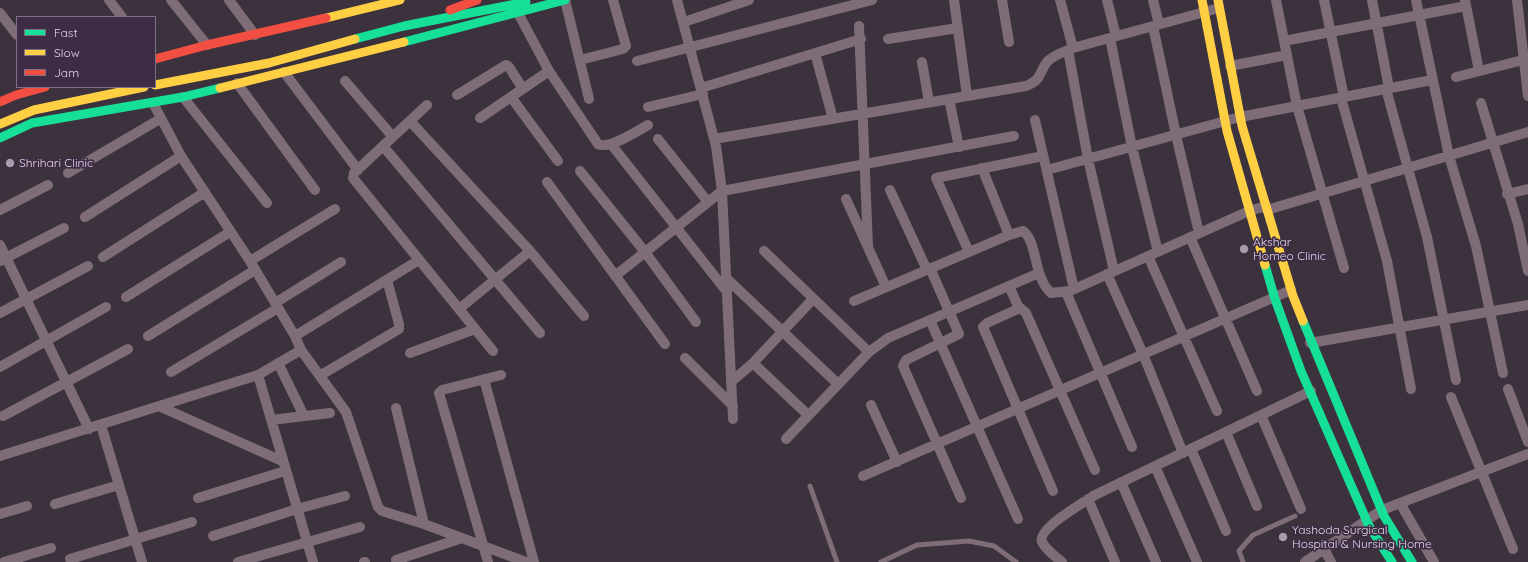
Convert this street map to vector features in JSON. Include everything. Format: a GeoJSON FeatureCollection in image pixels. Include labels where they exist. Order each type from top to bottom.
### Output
{"type":"FeatureCollection","features":[{"type":"Feature","properties":{"kind":"main road"},"geometry":{"type":"LineString","coordinates":[[156,59],[207,45],[400,0]]}},
{"type":"Feature","properties":{"kind":"main road"},"geometry":{"type":"LineString","coordinates":[[404,26],[477,0]]}},
{"type":"Feature","properties":{"kind":"main road"},"geometry":{"type":"LineString","coordinates":[[156,85],[269,63],[404,26],[532,0]]}},
{"type":"Feature","properties":{"kind":"main road"},"geometry":{"type":"LineString","coordinates":[[0,138],[32,123],[139,106],[183,97],[565,0]]}},
{"type":"Feature","properties":{"kind":"main road"},"geometry":{"type":"LineString","coordinates":[[1202,0],[1225,122],[1249,211],[1275,296],[1320,396],[1367,520],[1392,562]]}},
{"type":"Feature","properties":{"kind":"main road"},"geometry":{"type":"LineString","coordinates":[[1218,4],[1240,118],[1291,290],[1310,343],[1320,396],[1412,562]]}},
{"type":"Feature","properties":{"kind":"main road"},"geometry":{"type":"LineString","coordinates":[[0,102],[16,95],[41,88]]}},
{"type":"Feature","properties":{"kind":"main road"},"geometry":{"type":"LineString","coordinates":[[0,124],[34,110],[138,88],[139,106]]}},
{"type":"Feature","properties":{"kind":"street"},"geometry":{"type":"LineString","coordinates":[[109,0],[121,16]]}},
{"type":"Feature","properties":{"kind":"street"},"geometry":{"type":"LineString","coordinates":[[171,0],[207,45]]}},
{"type":"Feature","properties":{"kind":"street"},"geometry":{"type":"LineString","coordinates":[[229,0],[255,35]]}},
{"type":"Feature","properties":{"kind":"street"},"geometry":{"type":"LineString","coordinates":[[565,0],[589,99]]}},
{"type":"Feature","properties":{"kind":"street"},"geometry":{"type":"LineString","coordinates":[[580,60],[623,49],[626,46],[613,0]]}},
{"type":"Feature","properties":{"kind":"street"},"geometry":{"type":"LineString","coordinates":[[677,0],[714,139],[722,191],[733,419]]}},
{"type":"Feature","properties":{"kind":"street"},"geometry":{"type":"LineString","coordinates":[[684,22],[749,0]]}},
{"type":"Feature","properties":{"kind":"street"},"geometry":{"type":"LineString","coordinates":[[636,61],[872,0]]}},
{"type":"Feature","properties":{"kind":"street"},"geometry":{"type":"LineString","coordinates":[[954,0],[967,96]]}},
{"type":"Feature","properties":{"kind":"street"},"geometry":{"type":"LineString","coordinates":[[1002,0],[1009,42]]}},
{"type":"Feature","properties":{"kind":"street"},"geometry":{"type":"LineString","coordinates":[[1060,0],[1110,273],[1143,354],[1187,451],[1226,531]]}},
{"type":"Feature","properties":{"kind":"street"},"geometry":{"type":"LineString","coordinates":[[1107,0],[1132,147],[1158,252]]}},
{"type":"Feature","properties":{"kind":"street"},"geometry":{"type":"LineString","coordinates":[[1153,0],[1156,25],[1195,235],[1225,318],[1257,391]]}},
{"type":"Feature","properties":{"kind":"street"},"geometry":{"type":"LineString","coordinates":[[1276,0],[1298,106],[1321,193],[1344,268]]}},
{"type":"Feature","properties":{"kind":"street"},"geometry":{"type":"LineString","coordinates":[[1324,0],[1342,97],[1387,261],[1411,389]]}},
{"type":"Feature","properties":{"kind":"street"},"geometry":{"type":"LineString","coordinates":[[1372,0],[1388,88],[1427,237],[1456,380]]}},
{"type":"Feature","properties":{"kind":"street"},"geometry":{"type":"LineString","coordinates":[[1416,0],[1449,156],[1476,246],[1503,373]]}},
{"type":"Feature","properties":{"kind":"street"},"geometry":{"type":"LineString","coordinates":[[1517,0],[1528,96]]}},
{"type":"Feature","properties":{"kind":"street"},"geometry":{"type":"LineString","coordinates":[[1284,41],[1419,15],[1466,3],[1479,71]]}},
{"type":"Feature","properties":{"kind":"street"},"geometry":{"type":"LineString","coordinates":[[714,139],[1026,86],[1035,83],[1047,62],[1055,56],[1070,49],[1204,12],[1218,4]]}},
{"type":"Feature","properties":{"kind":"street"},"geometry":{"type":"LineString","coordinates":[[0,12],[16,35]]}},
{"type":"Feature","properties":{"kind":"street"},"geometry":{"type":"LineString","coordinates":[[518,13],[549,71],[598,144],[605,146],[611,144],[648,125]]}},
{"type":"Feature","properties":{"kind":"street"},"geometry":{"type":"LineString","coordinates":[[859,26],[868,247]]}},
{"type":"Feature","properties":{"kind":"street"},"geometry":{"type":"LineString","coordinates":[[888,39],[958,28]]}},
{"type":"Feature","properties":{"kind":"street"},"geometry":{"type":"LineString","coordinates":[[648,107],[861,39]]}},
{"type":"Feature","properties":{"kind":"street"},"geometry":{"type":"LineString","coordinates":[[815,53],[833,119]]}},
{"type":"Feature","properties":{"kind":"street"},"geometry":{"type":"LineString","coordinates":[[1230,66],[1287,55]]}},
{"type":"Feature","properties":{"kind":"street"},"geometry":{"type":"LineString","coordinates":[[1456,77],[1523,60]]}},
{"type":"Feature","properties":{"kind":"street"},"geometry":{"type":"LineString","coordinates":[[922,62],[929,102]]}},
{"type":"Feature","properties":{"kind":"street"},"geometry":{"type":"LineString","coordinates":[[457,95],[506,66],[509,67],[523,89]]}},
{"type":"Feature","properties":{"kind":"street"},"geometry":{"type":"LineString","coordinates":[[480,118],[549,71]]}},
{"type":"Feature","properties":{"kind":"street"},"geometry":{"type":"LineString","coordinates":[[284,72],[358,170]]}},
{"type":"Feature","properties":{"kind":"street"},"geometry":{"type":"LineString","coordinates":[[1047,170],[1240,118],[1432,80]]}},
{"type":"Feature","properties":{"kind":"street"},"geometry":{"type":"LineString","coordinates":[[345,81],[393,137]]}},
{"type":"Feature","properties":{"kind":"street"},"geometry":{"type":"LineString","coordinates":[[237,83],[315,190]]}},
{"type":"Feature","properties":{"kind":"street"},"geometry":{"type":"LineString","coordinates":[[183,97],[267,203]]}},
{"type":"Feature","properties":{"kind":"street"},"geometry":{"type":"LineString","coordinates":[[511,97],[558,161]]}},
{"type":"Feature","properties":{"kind":"street"},"geometry":{"type":"LineString","coordinates":[[949,99],[959,147]]}},
{"type":"Feature","properties":{"kind":"street"},"geometry":{"type":"LineString","coordinates":[[153,103],[160,119],[181,156],[250,261],[295,336],[301,350],[321,375],[346,412],[378,507],[382,511],[424,524],[526,562]]}},
{"type":"Feature","properties":{"kind":"street"},"geometry":{"type":"LineString","coordinates":[[1481,103],[1507,194],[1518,224],[1528,271]]}},
{"type":"Feature","properties":{"kind":"street"},"geometry":{"type":"LineString","coordinates":[[427,105],[358,170],[353,176],[354,180],[493,351]]}},
{"type":"Feature","properties":{"kind":"street"},"geometry":{"type":"LineString","coordinates":[[68,173],[160,119]]}},
{"type":"Feature","properties":{"kind":"street"},"geometry":{"type":"LineString","coordinates":[[1035,120],[1047,170],[1070,290],[1101,372],[1132,447]]}},
{"type":"Feature","properties":{"kind":"street"},"geometry":{"type":"LineString","coordinates":[[410,121],[530,251],[584,316]]}},
{"type":"Feature","properties":{"kind":"street"},"geometry":{"type":"LineString","coordinates":[[854,301],[1009,234],[1023,231],[1026,234],[1044,287],[1051,293],[1070,290],[1249,211],[1266,208],[1321,193],[1528,132]]}},
{"type":"Feature","properties":{"kind":"street"},"geometry":{"type":"LineString","coordinates":[[615,276],[722,191],[1014,136]]}},
{"type":"Feature","properties":{"kind":"street"},"geometry":{"type":"LineString","coordinates":[[658,139],[708,202]]}},
{"type":"Feature","properties":{"kind":"street"},"geometry":{"type":"LineString","coordinates":[[611,144],[727,292]]}},
{"type":"Feature","properties":{"kind":"street"},"geometry":{"type":"LineString","coordinates":[[383,146],[540,333]]}},
{"type":"Feature","properties":{"kind":"street"},"geometry":{"type":"LineString","coordinates":[[85,217],[181,156]]}},
{"type":"Feature","properties":{"kind":"street"},"geometry":{"type":"LineString","coordinates":[[969,252],[936,178],[1043,156]]}},
{"type":"Feature","properties":{"kind":"street"},"geometry":{"type":"LineString","coordinates":[[982,168],[1009,234]]}},
{"type":"Feature","properties":{"kind":"street"},"geometry":{"type":"LineString","coordinates":[[580,171],[645,252],[696,322]]}},
{"type":"Feature","properties":{"kind":"street"},"geometry":{"type":"LineString","coordinates":[[547,182],[665,344]]}},
{"type":"Feature","properties":{"kind":"street"},"geometry":{"type":"LineString","coordinates":[[0,210],[48,185]]}},
{"type":"Feature","properties":{"kind":"street"},"geometry":{"type":"LineString","coordinates":[[1507,194],[1528,189]]}},
{"type":"Feature","properties":{"kind":"street"},"geometry":{"type":"LineString","coordinates":[[890,190],[950,311],[959,334],[906,360],[903,366],[961,498]]}},
{"type":"Feature","properties":{"kind":"street"},"geometry":{"type":"LineString","coordinates":[[103,257],[206,192]]}},
{"type":"Feature","properties":{"kind":"street"},"geometry":{"type":"LineString","coordinates":[[846,199],[886,287]]}},
{"type":"Feature","properties":{"kind":"street"},"geometry":{"type":"LineString","coordinates":[[250,261],[335,209]]}},
{"type":"Feature","properties":{"kind":"street"},"geometry":{"type":"LineString","coordinates":[[3,259],[64,228]]}},
{"type":"Feature","properties":{"kind":"street"},"geometry":{"type":"LineString","coordinates":[[126,297],[230,232]]}},
{"type":"Feature","properties":{"kind":"street"},"geometry":{"type":"LineString","coordinates":[[0,245],[3,259],[27,300],[68,382],[89,429]]}},
{"type":"Feature","properties":{"kind":"street"},"geometry":{"type":"LineString","coordinates":[[459,309],[530,251]]}},
{"type":"Feature","properties":{"kind":"street"},"geometry":{"type":"LineString","coordinates":[[764,251],[869,352]]}},
{"type":"Feature","properties":{"kind":"street"},"geometry":{"type":"LineString","coordinates":[[1148,256],[1217,411]]}},
{"type":"Feature","properties":{"kind":"street"},"geometry":{"type":"LineString","coordinates":[[295,336],[418,260]]}},
{"type":"Feature","properties":{"kind":"street"},"geometry":{"type":"LineString","coordinates":[[171,372],[341,262]]}},
{"type":"Feature","properties":{"kind":"street"},"geometry":{"type":"LineString","coordinates":[[0,313],[27,300],[88,266]]}},
{"type":"Feature","properties":{"kind":"street"},"geometry":{"type":"LineString","coordinates":[[148,336],[255,270]]}},
{"type":"Feature","properties":{"kind":"street"},"geometry":{"type":"LineString","coordinates":[[786,438],[869,352],[888,338],[1039,273]]}},
{"type":"Feature","properties":{"kind":"street"},"geometry":{"type":"LineString","coordinates":[[726,278],[838,384]]}},
{"type":"Feature","properties":{"kind":"street"},"geometry":{"type":"LineString","coordinates":[[321,375],[399,329],[387,280]]}},
{"type":"Feature","properties":{"kind":"street"},"geometry":{"type":"LineString","coordinates":[[1009,286],[1020,308],[1026,314],[1095,470]]}},
{"type":"Feature","properties":{"kind":"street"},"geometry":{"type":"LineString","coordinates":[[863,476],[1291,290]]}},
{"type":"Feature","properties":{"kind":"street"},"geometry":{"type":"LineString","coordinates":[[731,382],[753,363],[814,299]]}},
{"type":"Feature","properties":{"kind":"street"},"geometry":{"type":"LineString","coordinates":[[1310,343],[1528,305]]}},
{"type":"Feature","properties":{"kind":"street"},"geometry":{"type":"LineString","coordinates":[[0,367],[106,307]]}},
{"type":"Feature","properties":{"kind":"street"},"geometry":{"type":"LineString","coordinates":[[1020,308],[987,323],[983,327],[1053,491]]}},
{"type":"Feature","properties":{"kind":"street"},"geometry":{"type":"LineString","coordinates":[[930,320],[1018,519]]}},
{"type":"Feature","properties":{"kind":"street"},"geometry":{"type":"LineString","coordinates":[[410,353],[475,329]]}},
{"type":"Feature","properties":{"kind":"street"},"geometry":{"type":"LineString","coordinates":[[3,416],[128,349]]}},
{"type":"Feature","properties":{"kind":"street"},"geometry":{"type":"LineString","coordinates":[[0,456],[161,407],[258,375],[301,350]]}},
{"type":"Feature","properties":{"kind":"street"},"geometry":{"type":"LineString","coordinates":[[685,358],[733,406]]}},
{"type":"Feature","properties":{"kind":"street"},"geometry":{"type":"LineString","coordinates":[[278,363],[304,416]]}},
{"type":"Feature","properties":{"kind":"street"},"geometry":{"type":"LineString","coordinates":[[753,363],[808,415]]}},
{"type":"Feature","properties":{"kind":"street"},"geometry":{"type":"LineString","coordinates":[[258,375],[282,461],[298,509],[313,562]]}},
{"type":"Feature","properties":{"kind":"street"},"geometry":{"type":"LineString","coordinates":[[488,562],[439,395],[442,390],[500,375]]}},
{"type":"Feature","properties":{"kind":"street"},"geometry":{"type":"LineString","coordinates":[[484,380],[534,562]]}},
{"type":"Feature","properties":{"kind":"street"},"geometry":{"type":"LineString","coordinates":[[1508,389],[1528,442]]}},
{"type":"Feature","properties":{"kind":"street"},"geometry":{"type":"LineString","coordinates":[[1062,562],[1045,546],[1042,542],[1042,536],[1046,530],[1088,499],[1261,415],[1320,396]]}},
{"type":"Feature","properties":{"kind":"street"},"geometry":{"type":"LineString","coordinates":[[1451,397],[1513,548]]}},
{"type":"Feature","properties":{"kind":"street"},"geometry":{"type":"LineString","coordinates":[[871,405],[897,462]]}},
{"type":"Feature","properties":{"kind":"street"},"geometry":{"type":"LineString","coordinates":[[161,407],[282,461]]}},
{"type":"Feature","properties":{"kind":"street"},"geometry":{"type":"LineString","coordinates":[[396,408],[424,524]]}},
{"type":"Feature","properties":{"kind":"street"},"geometry":{"type":"LineString","coordinates":[[271,420],[330,413]]}},
{"type":"Feature","properties":{"kind":"street"},"geometry":{"type":"LineString","coordinates":[[1261,415],[1298,512]]}},
{"type":"Feature","properties":{"kind":"street"},"geometry":{"type":"LineString","coordinates":[[101,425],[142,562]]}},
{"type":"Feature","properties":{"kind":"street"},"geometry":{"type":"LineString","coordinates":[[1226,432],[1257,506]]}},
{"type":"Feature","properties":{"kind":"street"},"geometry":{"type":"LineString","coordinates":[[1305,562],[1382,510],[1528,454]]}},
{"type":"Feature","properties":{"kind":"street"},"geometry":{"type":"LineString","coordinates":[[1155,466],[1197,562]]}},
{"type":"Feature","properties":{"kind":"street"},"geometry":{"type":"LineString","coordinates":[[198,498],[285,471]]}},
{"type":"Feature","properties":{"kind":"street"},"geometry":{"type":"LineString","coordinates":[[1121,482],[1156,562]]}},
{"type":"Feature","properties":{"kind":"street"},"geometry":{"type":"LineString","coordinates":[[55,504],[119,485]]}},
{"type":"Feature","properties":{"kind":"street"},"geometry":{"type":"LineString","coordinates":[[213,536],[298,509],[346,496]]}},
{"type":"Feature","properties":{"kind":"street"},"geometry":{"type":"LineString","coordinates":[[1088,499],[1115,562]]}},
{"type":"Feature","properties":{"kind":"street"},"geometry":{"type":"LineString","coordinates":[[1400,503],[1434,562]]}},
{"type":"Feature","properties":{"kind":"street"},"geometry":{"type":"LineString","coordinates":[[0,514],[26,506]]}},
{"type":"Feature","properties":{"kind":"street"},"geometry":{"type":"LineString","coordinates":[[70,559],[192,522]]}},
{"type":"Feature","properties":{"kind":"street"},"geometry":{"type":"LineString","coordinates":[[238,562],[360,527]]}},
{"type":"Feature","properties":{"kind":"street"},"geometry":{"type":"LineString","coordinates":[[396,560],[462,538]]}},
{"type":"Feature","properties":{"kind":"street"},"geometry":{"type":"LineString","coordinates":[[4,562],[51,548]]}},
{"type":"Feature","properties":{"kind":"street"},"geometry":{"type":"LineString","coordinates":[[1324,549],[1331,562]]}},
{"type":"Feature","properties":{"kind":"lane"},"geometry":{"type":"LineString","coordinates":[[810,486],[837,562]]}},
{"type":"Feature","properties":{"kind":"lane"},"geometry":{"type":"LineString","coordinates":[[1243,562],[1239,551],[1253,535],[1298,512]]}},
{"type":"Feature","properties":{"kind":"lane"},"geometry":{"type":"LineString","coordinates":[[881,562],[917,545],[969,541],[994,546],[1016,562]]}},
{"type":"Feature","properties":{"kind":"traffic: fast"},"geometry":{"type":"LineString","coordinates":[[404,42],[565,0]]}},
{"type":"Feature","properties":{"kind":"traffic: fast"},"geometry":{"type":"LineString","coordinates":[[355,39],[404,26],[526,2]]}},
{"type":"Feature","properties":{"kind":"traffic: fast"},"geometry":{"type":"LineString","coordinates":[[0,138],[32,123],[183,97],[220,88]]}},
{"type":"Feature","properties":{"kind":"traffic: fast"},"geometry":{"type":"LineString","coordinates":[[1265,265],[1275,299],[1301,371],[1369,526],[1392,562]]}},
{"type":"Feature","properties":{"kind":"traffic: fast"},"geometry":{"type":"LineString","coordinates":[[1303,321],[1384,516],[1412,562]]}},
{"type":"Feature","properties":{"kind":"traffic: slow"},"geometry":{"type":"LineString","coordinates":[[326,18],[400,0]]}},
{"type":"Feature","properties":{"kind":"traffic: slow"},"geometry":{"type":"LineString","coordinates":[[1202,0],[1227,131],[1265,265]]}},
{"type":"Feature","properties":{"kind":"traffic: slow"},"geometry":{"type":"LineString","coordinates":[[1218,0],[1242,126],[1293,296],[1303,321]]}},
{"type":"Feature","properties":{"kind":"traffic: slow"},"geometry":{"type":"LineString","coordinates":[[156,85],[269,63],[355,39]]}},
{"type":"Feature","properties":{"kind":"traffic: slow"},"geometry":{"type":"LineString","coordinates":[[220,88],[404,42]]}},
{"type":"Feature","properties":{"kind":"traffic: slow"},"geometry":{"type":"LineString","coordinates":[[0,124],[34,110],[139,88]]}},
{"type":"Feature","properties":{"kind":"traffic: jam"},"geometry":{"type":"LineString","coordinates":[[450,10],[477,0]]}},
{"type":"Feature","properties":{"kind":"traffic: jam"},"geometry":{"type":"LineString","coordinates":[[156,59],[207,45],[326,18]]}},
{"type":"Feature","properties":{"kind":"traffic: jam"},"geometry":{"type":"LineString","coordinates":[[0,102],[16,95],[41,88]]}},
{"type":"Feature","properties":{"kind":"place","name":"Shrihari Clinic"},"geometry":{"type":"Point","coordinates":[10,163]}},
{"type":"Feature","properties":{"kind":"place","name":"Akshar Homeo Clinic"},"geometry":{"type":"Point","coordinates":[1244,249]}},
{"type":"Feature","properties":{"kind":"place","name":"Yashoda Surgical Hospital & Nursing Home"},"geometry":{"type":"Point","coordinates":[1283,537]}}]}
